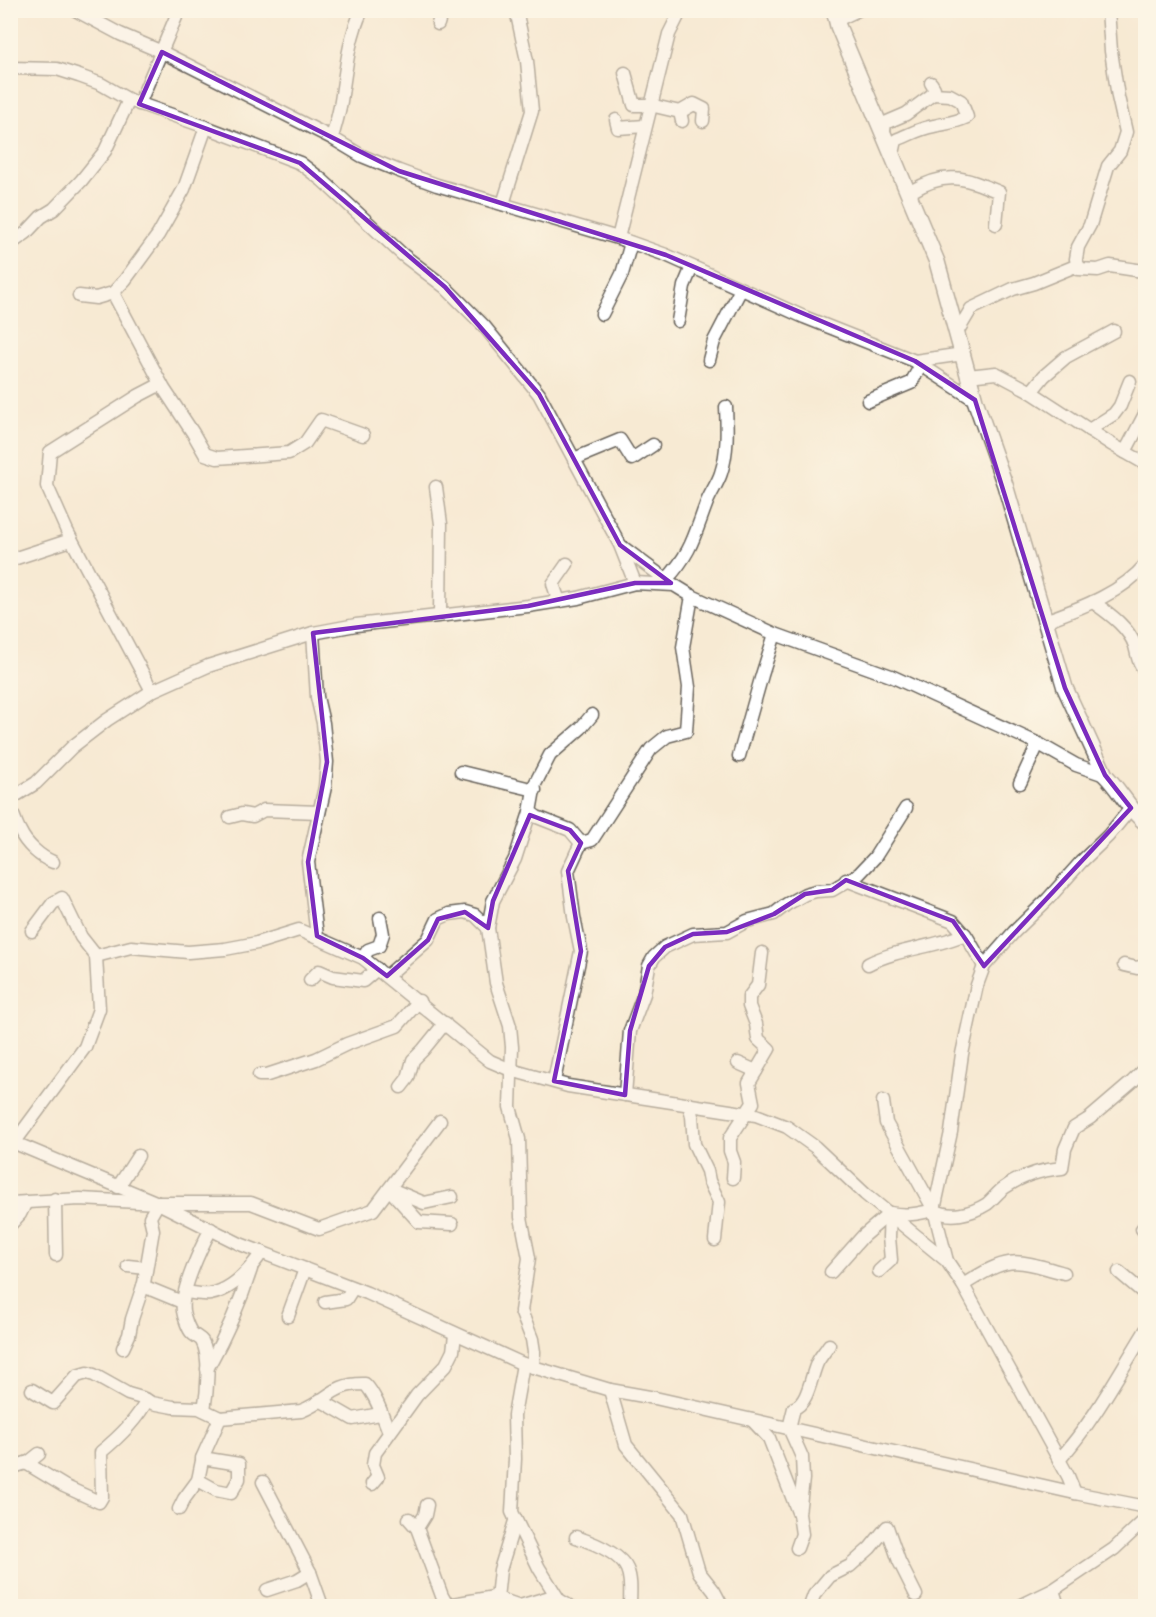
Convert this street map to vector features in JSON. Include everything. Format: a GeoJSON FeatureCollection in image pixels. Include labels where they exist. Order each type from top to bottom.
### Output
{"type":"FeatureCollection","features":[{"type":"Feature","properties":{"kind":"main road"},"geometry":{"type":"LineString","coordinates":[[835,17],[937,262],[975,400],[1005,485],[1065,688],[1105,775],[1146,824]]}},
{"type":"Feature","properties":{"kind":"street"},"geometry":{"type":"LineString","coordinates":[[75,10],[332,138],[362,156],[437,185],[618,238],[692,267],[804,317],[918,363],[975,400]]}},
{"type":"Feature","properties":{"kind":"street"},"geometry":{"type":"LineString","coordinates":[[10,244],[54,208],[81,181],[105,151],[162,52],[179,10]]}},
{"type":"Feature","properties":{"kind":"street"},"geometry":{"type":"LineString","coordinates":[[332,138],[341,103],[347,57],[354,27],[362,10]]}},
{"type":"Feature","properties":{"kind":"street"},"geometry":{"type":"LineString","coordinates":[[438,24],[442,10]]}},
{"type":"Feature","properties":{"kind":"street"},"geometry":{"type":"LineString","coordinates":[[503,204],[532,111],[527,61],[516,10]]}},
{"type":"Feature","properties":{"kind":"street"},"geometry":{"type":"LineString","coordinates":[[618,238],[669,34],[681,10]]}},
{"type":"Feature","properties":{"kind":"street"},"geometry":{"type":"LineString","coordinates":[[835,17],[858,10]]}},
{"type":"Feature","properties":{"kind":"street"},"geometry":{"type":"LineString","coordinates":[[1108,10],[1111,51],[1126,132],[1120,151],[1108,166],[1089,225],[1078,247],[1076,259],[1079,269],[1098,270],[1110,266],[1143,272],[1146,276]]}},
{"type":"Feature","properties":{"kind":"street"},"geometry":{"type":"LineString","coordinates":[[10,68],[57,69],[100,84],[134,102],[300,163],[322,180],[403,255],[446,287],[484,326],[539,394],[620,545],[635,583]]}},
{"type":"Feature","properties":{"kind":"street"},"geometry":{"type":"LineString","coordinates":[[625,74],[634,105],[650,105],[681,116],[694,104],[704,109],[703,121]]}},
{"type":"Feature","properties":{"kind":"street"},"geometry":{"type":"LineString","coordinates":[[884,131],[885,123],[906,114],[932,89],[961,101],[967,117],[953,124],[933,126],[896,140],[892,154]]}},
{"type":"Feature","properties":{"kind":"street"},"geometry":{"type":"LineString","coordinates":[[616,120],[618,128],[645,126]]}},
{"type":"Feature","properties":{"kind":"street"},"geometry":{"type":"LineString","coordinates":[[79,296],[96,298],[113,293],[125,280],[158,235],[184,189],[207,127]]}},
{"type":"Feature","properties":{"kind":"street"},"geometry":{"type":"LineString","coordinates":[[911,200],[912,191],[925,184],[957,177],[973,181],[999,192],[996,224]]}},
{"type":"Feature","properties":{"kind":"street"},"geometry":{"type":"LineString","coordinates":[[602,314],[622,274],[631,243]]}},
{"type":"Feature","properties":{"kind":"street"},"geometry":{"type":"LineString","coordinates":[[956,334],[971,309],[1013,289],[1078,265]]}},
{"type":"Feature","properties":{"kind":"street"},"geometry":{"type":"LineString","coordinates":[[678,321],[684,286],[692,267]]}},
{"type":"Feature","properties":{"kind":"street"},"geometry":{"type":"LineString","coordinates":[[709,360],[714,341],[741,289]]}},
{"type":"Feature","properties":{"kind":"street"},"geometry":{"type":"LineString","coordinates":[[113,293],[161,384],[205,454],[217,458],[289,453],[305,443],[321,420],[363,435]]}},
{"type":"Feature","properties":{"kind":"street"},"geometry":{"type":"LineString","coordinates":[[1031,392],[1044,376],[1066,357],[1114,330]]}},
{"type":"Feature","properties":{"kind":"street"},"geometry":{"type":"LineString","coordinates":[[918,363],[963,354]]}},
{"type":"Feature","properties":{"kind":"street"},"geometry":{"type":"LineString","coordinates":[[868,401],[911,383],[918,363]]}},
{"type":"Feature","properties":{"kind":"street"},"geometry":{"type":"LineString","coordinates":[[968,375],[996,373],[1031,392],[1146,464]]}},
{"type":"Feature","properties":{"kind":"street"},"geometry":{"type":"LineString","coordinates":[[1089,430],[1114,414],[1120,406],[1130,381]]}},
{"type":"Feature","properties":{"kind":"street"},"geometry":{"type":"LineString","coordinates":[[152,691],[71,540],[47,486],[50,452],[161,384]]}},
{"type":"Feature","properties":{"kind":"street"},"geometry":{"type":"LineString","coordinates":[[670,582],[695,539],[708,501],[722,472],[726,444],[726,408]]}},
{"type":"Feature","properties":{"kind":"street"},"geometry":{"type":"LineString","coordinates":[[1125,452],[1146,412]]}},
{"type":"Feature","properties":{"kind":"street"},"geometry":{"type":"LineString","coordinates":[[574,459],[620,440],[632,459],[653,445]]}},
{"type":"Feature","properties":{"kind":"street"},"geometry":{"type":"LineString","coordinates":[[436,487],[441,524],[440,615]]}},
{"type":"Feature","properties":{"kind":"street"},"geometry":{"type":"LineString","coordinates":[[10,560],[71,540]]}},
{"type":"Feature","properties":{"kind":"street"},"geometry":{"type":"LineString","coordinates":[[620,545],[692,596],[775,634],[891,676],[1038,744],[1076,765],[1105,775]]}},
{"type":"Feature","properties":{"kind":"street"},"geometry":{"type":"LineString","coordinates":[[559,601],[553,584],[567,564]]}},
{"type":"Feature","properties":{"kind":"street"},"geometry":{"type":"LineString","coordinates":[[1045,621],[1093,602],[1119,586],[1146,564]]}},
{"type":"Feature","properties":{"kind":"street"},"geometry":{"type":"LineString","coordinates":[[10,799],[36,783],[81,740],[107,720],[152,691],[208,666],[313,633],[356,625],[559,601],[635,583],[670,582]]}},
{"type":"Feature","properties":{"kind":"street"},"geometry":{"type":"LineString","coordinates":[[554,1081],[581,951],[568,871],[581,843],[592,840],[651,749],[667,736],[686,731],[689,687],[683,647],[692,596]]}},
{"type":"Feature","properties":{"kind":"street"},"geometry":{"type":"LineString","coordinates":[[1093,602],[1115,618],[1135,645],[1138,663],[1146,672]]}},
{"type":"Feature","properties":{"kind":"street"},"geometry":{"type":"LineString","coordinates":[[313,633],[317,697],[323,723],[327,762],[325,787],[308,862],[317,936]]}},
{"type":"Feature","properties":{"kind":"street"},"geometry":{"type":"LineString","coordinates":[[739,756],[775,634]]}},
{"type":"Feature","properties":{"kind":"street"},"geometry":{"type":"LineString","coordinates":[[564,1603],[539,1568],[515,1521],[511,1504],[515,1459],[514,1414],[534,1352],[532,1338],[521,1311],[529,1258],[521,1217],[519,1139],[510,1107],[510,1026],[496,984],[488,928],[493,902],[514,859],[530,812],[535,784],[550,755],[581,728],[592,715]]}},
{"type":"Feature","properties":{"kind":"street"},"geometry":{"type":"LineString","coordinates":[[1020,783],[1038,744]]}},
{"type":"Feature","properties":{"kind":"street"},"geometry":{"type":"LineString","coordinates":[[460,772],[535,790]]}},
{"type":"Feature","properties":{"kind":"street"},"geometry":{"type":"LineString","coordinates":[[10,808],[19,831],[43,858],[53,862]]}},
{"type":"Feature","properties":{"kind":"street"},"geometry":{"type":"LineString","coordinates":[[625,1095],[630,1031],[644,994],[649,966],[654,957],[665,947],[693,934],[727,932],[747,921],[774,914],[805,894],[832,890],[859,874],[875,856],[906,808]]}},
{"type":"Feature","properties":{"kind":"street"},"geometry":{"type":"LineString","coordinates":[[934,1210],[951,1132],[962,1054],[977,985],[984,966],[1108,836],[1131,808]]}},
{"type":"Feature","properties":{"kind":"street"},"geometry":{"type":"LineString","coordinates":[[230,817],[242,814],[253,816],[264,810],[319,812]]}},
{"type":"Feature","properties":{"kind":"street"},"geometry":{"type":"LineString","coordinates":[[530,812],[570,830],[581,843]]}},
{"type":"Feature","properties":{"kind":"street"},"geometry":{"type":"LineString","coordinates":[[846,880],[953,921],[965,934],[984,966]]}},
{"type":"Feature","properties":{"kind":"street"},"geometry":{"type":"LineString","coordinates":[[32,931],[53,903],[62,898],[81,937],[96,956],[99,1009],[85,1047],[12,1142],[158,1203],[262,1252],[353,1288],[528,1366],[610,1390],[1146,1507]]}},
{"type":"Feature","properties":{"kind":"street"},"geometry":{"type":"LineString","coordinates":[[310,981],[319,971],[333,977],[363,981],[382,973],[428,940],[438,919],[448,914],[465,912],[475,915],[488,928]]}},
{"type":"Feature","properties":{"kind":"street"},"geometry":{"type":"LineString","coordinates":[[363,958],[368,950],[380,946],[383,934],[381,918]]}},
{"type":"Feature","properties":{"kind":"street"},"geometry":{"type":"LineString","coordinates":[[96,956],[131,947],[188,952],[225,949],[257,943],[299,930],[363,958],[490,1060],[511,1070],[568,1086],[756,1114],[787,1127],[815,1147],[865,1194],[947,1261],[963,1285],[1075,1493]]}},
{"type":"Feature","properties":{"kind":"street"},"geometry":{"type":"LineString","coordinates":[[868,964],[900,951],[949,941],[965,934]]}},
{"type":"Feature","properties":{"kind":"street"},"geometry":{"type":"LineString","coordinates":[[733,1178],[734,1162],[730,1151],[730,1138],[753,1103],[749,1083],[769,1049],[758,1040],[756,1024],[748,1006],[749,997],[758,985],[762,953]]}},
{"type":"Feature","properties":{"kind":"street"},"geometry":{"type":"LineString","coordinates":[[1124,965],[1137,968],[1146,965]]}},
{"type":"Feature","properties":{"kind":"street"},"geometry":{"type":"LineString","coordinates":[[259,1075],[267,1075],[316,1059],[347,1044],[397,1026],[419,1002]]}},
{"type":"Feature","properties":{"kind":"street"},"geometry":{"type":"LineString","coordinates":[[401,1087],[408,1078],[413,1060],[445,1023]]}},
{"type":"Feature","properties":{"kind":"street"},"geometry":{"type":"LineString","coordinates":[[738,1063],[756,1071]]}},
{"type":"Feature","properties":{"kind":"street"},"geometry":{"type":"LineString","coordinates":[[831,1272],[863,1236],[890,1213],[918,1214],[934,1210],[944,1216],[965,1213],[987,1203],[1005,1187],[1034,1173],[1062,1168],[1065,1149],[1074,1128],[1090,1118],[1146,1068]]}},
{"type":"Feature","properties":{"kind":"street"},"geometry":{"type":"LineString","coordinates":[[883,1101],[886,1123],[934,1210],[947,1261]]}},
{"type":"Feature","properties":{"kind":"street"},"geometry":{"type":"LineString","coordinates":[[689,1104],[693,1144],[719,1202],[716,1240]]}},
{"type":"Feature","properties":{"kind":"street"},"geometry":{"type":"LineString","coordinates":[[10,1203],[55,1199],[158,1203],[251,1203],[319,1229],[374,1210],[440,1121]]}},
{"type":"Feature","properties":{"kind":"street"},"geometry":{"type":"LineString","coordinates":[[118,1187],[138,1156]]}},
{"type":"Feature","properties":{"kind":"street"},"geometry":{"type":"LineString","coordinates":[[389,1189],[424,1203],[452,1197]]}},
{"type":"Feature","properties":{"kind":"street"},"geometry":{"type":"LineString","coordinates":[[389,1189],[419,1222],[452,1224]]}},
{"type":"Feature","properties":{"kind":"street"},"geometry":{"type":"LineString","coordinates":[[55,1199],[56,1255]]}},
{"type":"Feature","properties":{"kind":"street"},"geometry":{"type":"LineString","coordinates":[[10,1226],[26,1202]]}},
{"type":"Feature","properties":{"kind":"street"},"geometry":{"type":"LineString","coordinates":[[123,1348],[143,1286],[153,1230],[150,1216],[158,1203]]}},
{"type":"Feature","properties":{"kind":"street"},"geometry":{"type":"LineString","coordinates":[[879,1271],[891,1260],[890,1213]]}},
{"type":"Feature","properties":{"kind":"street"},"geometry":{"type":"LineString","coordinates":[[1146,1225],[1142,1229],[1146,1233]]}},
{"type":"Feature","properties":{"kind":"street"},"geometry":{"type":"LineString","coordinates":[[204,1410],[207,1369],[202,1341],[190,1331],[183,1314],[184,1297],[195,1262],[211,1229]]}},
{"type":"Feature","properties":{"kind":"street"},"geometry":{"type":"LineString","coordinates":[[207,1369],[222,1343],[251,1269],[262,1252]]}},
{"type":"Feature","properties":{"kind":"street"},"geometry":{"type":"LineString","coordinates":[[963,1285],[1006,1262],[1019,1261],[1064,1272]]}},
{"type":"Feature","properties":{"kind":"street"},"geometry":{"type":"LineString","coordinates":[[128,1266],[146,1268]]}},
{"type":"Feature","properties":{"kind":"street"},"geometry":{"type":"LineString","coordinates":[[143,1286],[184,1297],[209,1294],[235,1282],[251,1269]]}},
{"type":"Feature","properties":{"kind":"street"},"geometry":{"type":"LineString","coordinates":[[288,1316],[305,1269]]}},
{"type":"Feature","properties":{"kind":"street"},"geometry":{"type":"LineString","coordinates":[[1119,1272],[1146,1295]]}},
{"type":"Feature","properties":{"kind":"street"},"geometry":{"type":"LineString","coordinates":[[325,1302],[346,1299],[353,1288]]}},
{"type":"Feature","properties":{"kind":"street"},"geometry":{"type":"LineString","coordinates":[[1059,1460],[1096,1413],[1146,1330]]}},
{"type":"Feature","properties":{"kind":"street"},"geometry":{"type":"LineString","coordinates":[[372,1484],[378,1477],[373,1465],[375,1453],[417,1395],[446,1365],[453,1351],[455,1335]]}},
{"type":"Feature","properties":{"kind":"street"},"geometry":{"type":"LineString","coordinates":[[799,1514],[803,1479],[801,1457],[789,1428],[794,1408],[799,1406],[805,1397],[818,1361],[829,1345]]}},
{"type":"Feature","properties":{"kind":"street"},"geometry":{"type":"LineString","coordinates":[[32,1390],[53,1402],[77,1376],[87,1373],[128,1394],[163,1406],[204,1410],[220,1418],[301,1411],[330,1392],[348,1384],[365,1384],[371,1390],[389,1432]]}},
{"type":"Feature","properties":{"kind":"street"},"geometry":{"type":"LineString","coordinates":[[610,1390],[626,1445],[682,1514],[699,1572],[722,1606]]}},
{"type":"Feature","properties":{"kind":"street"},"geometry":{"type":"LineString","coordinates":[[26,1463],[64,1486],[99,1502],[102,1497],[101,1452],[119,1436],[141,1411],[147,1400]]}},
{"type":"Feature","properties":{"kind":"street"},"geometry":{"type":"LineString","coordinates":[[320,1400],[353,1419],[380,1414]]}},
{"type":"Feature","properties":{"kind":"street"},"geometry":{"type":"LineString","coordinates":[[179,1509],[198,1480],[202,1458],[220,1418]]}},
{"type":"Feature","properties":{"kind":"street"},"geometry":{"type":"LineString","coordinates":[[752,1420],[769,1438],[799,1514],[802,1534],[797,1548]]}},
{"type":"Feature","properties":{"kind":"street"},"geometry":{"type":"LineString","coordinates":[[10,1468],[26,1463],[39,1454]]}},
{"type":"Feature","properties":{"kind":"street"},"geometry":{"type":"LineString","coordinates":[[198,1480],[216,1490],[231,1493],[239,1479],[239,1464],[202,1458]]}},
{"type":"Feature","properties":{"kind":"street"},"geometry":{"type":"LineString","coordinates":[[263,1482],[310,1572],[322,1606]]}},
{"type":"Feature","properties":{"kind":"street"},"geometry":{"type":"LineString","coordinates":[[427,1505],[425,1515],[413,1524],[444,1606],[497,1598],[520,1606],[550,1597],[564,1603]]}},
{"type":"Feature","properties":{"kind":"street"},"geometry":{"type":"LineString","coordinates":[[1020,1606],[1053,1590],[1114,1549],[1146,1519]]}},
{"type":"Feature","properties":{"kind":"street"},"geometry":{"type":"LineString","coordinates":[[497,1598],[500,1570],[515,1521]]}},
{"type":"Feature","properties":{"kind":"street"},"geometry":{"type":"LineString","coordinates":[[810,1606],[814,1595],[830,1576],[850,1566],[870,1548],[887,1527],[899,1561],[916,1594]]}},
{"type":"Feature","properties":{"kind":"street"},"geometry":{"type":"LineString","coordinates":[[576,1537],[602,1547],[627,1568],[630,1606]]}},
{"type":"Feature","properties":{"kind":"street"},"geometry":{"type":"LineString","coordinates":[[267,1590],[297,1580],[310,1572]]}},
{"type":"Feature","properties":{"kind":"street"},"geometry":{"type":"LineString","coordinates":[[1053,1590],[1058,1606]]}},
{"type":"Feature","properties":{"kind":"highlighted area"},"geometry":{"type":"Polygon","coordinates":[[[162,52],[399,171],[666,255],[915,361],[975,400],[1065,688],[1105,775],[1131,808],[984,966],[953,921],[846,880],[832,890],[805,894],[774,914],[727,932],[693,934],[665,947],[649,966],[630,1031],[625,1095],[554,1081],[581,951],[568,871],[581,843],[570,830],[530,815],[493,901],[488,928],[465,912],[438,919],[428,940],[387,976],[363,958],[317,936],[308,862],[327,762],[313,633],[528,606],[635,583],[671,583],[620,545],[539,394],[445,287],[300,163],[139,104],[162,52]]]}}]}
